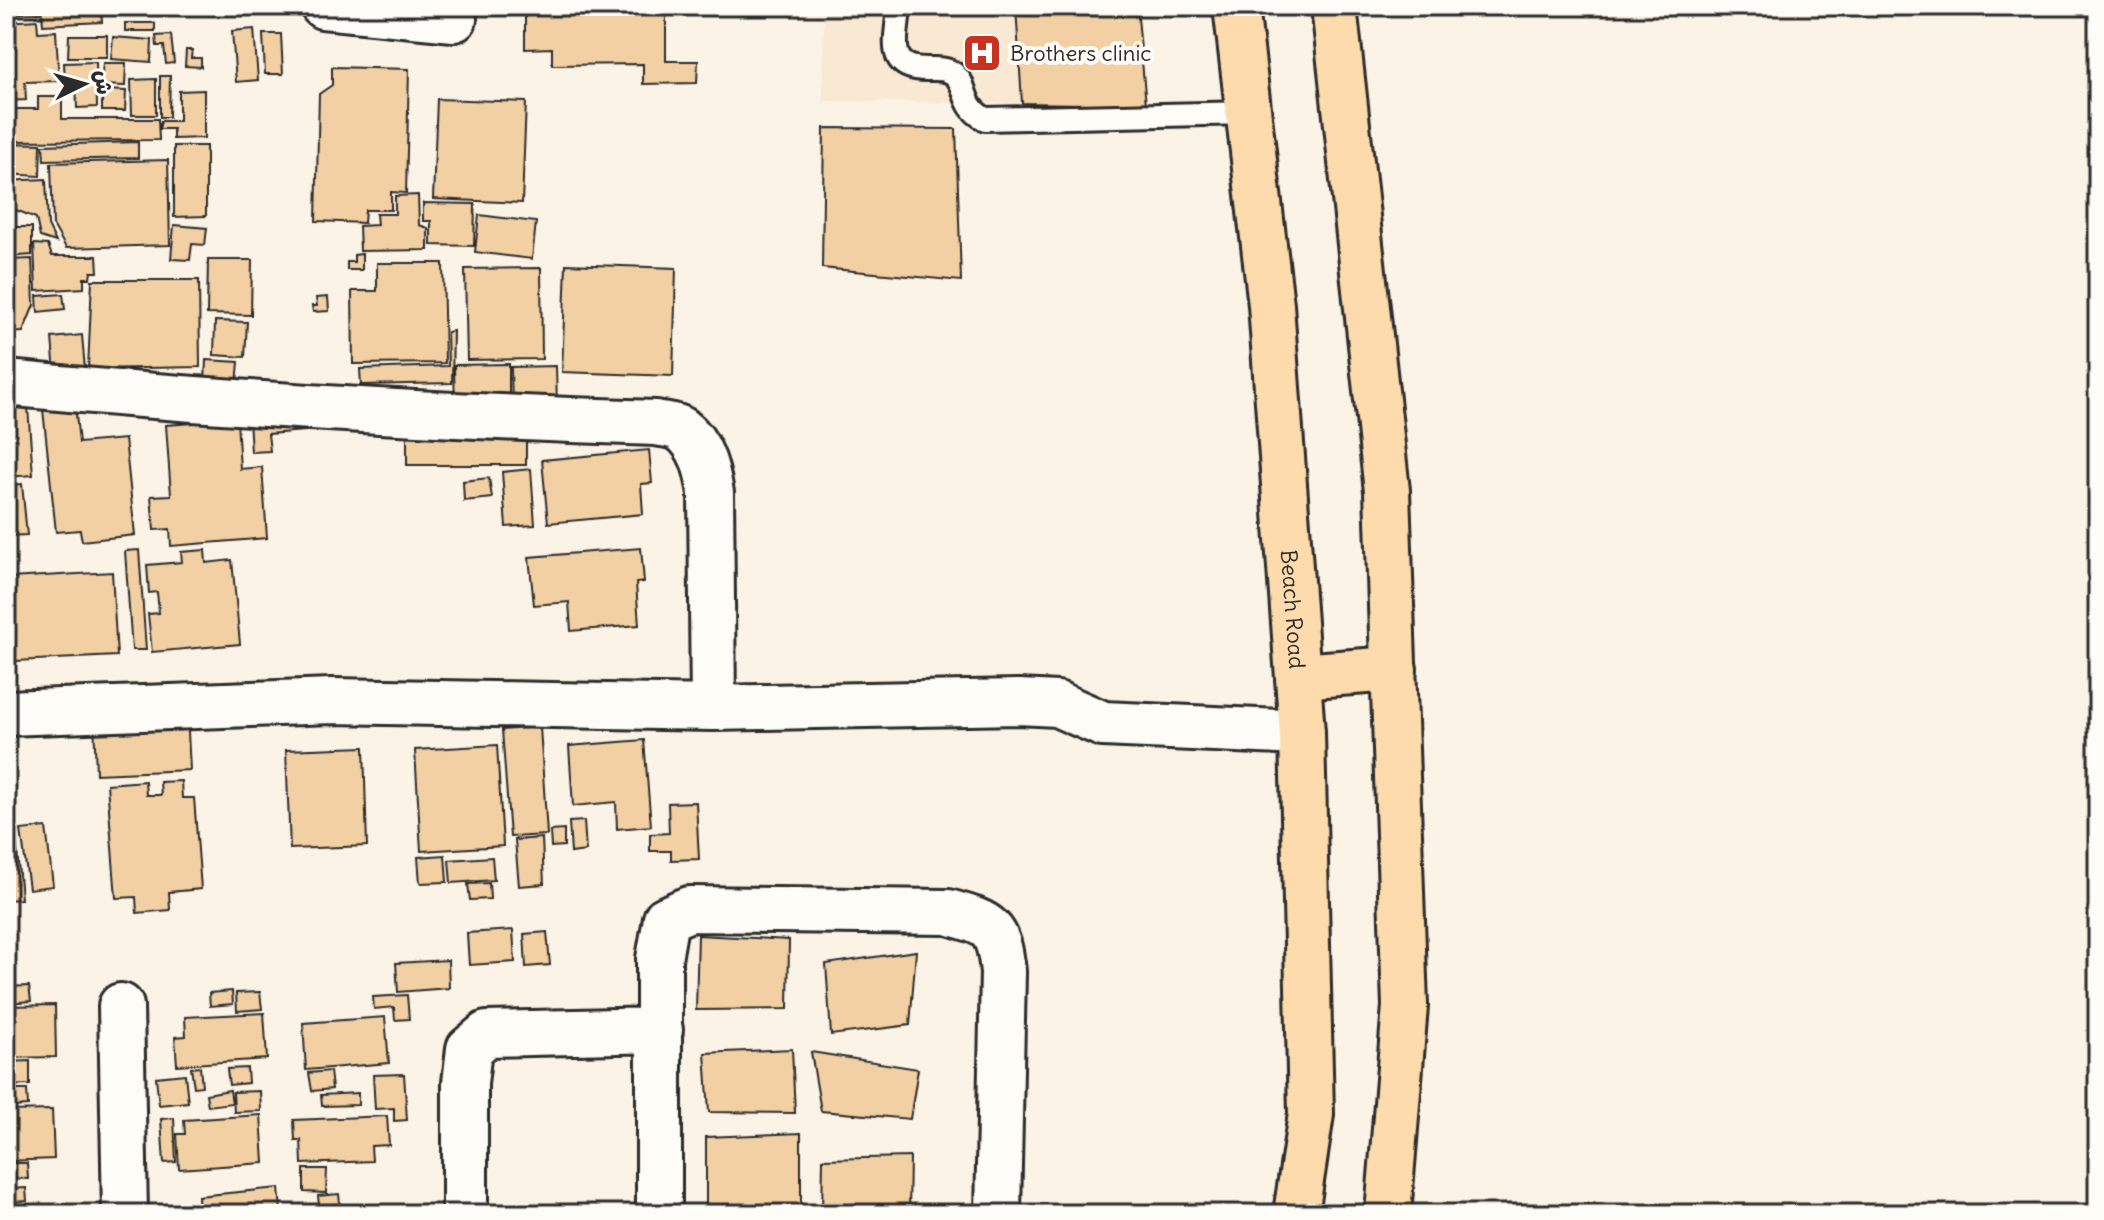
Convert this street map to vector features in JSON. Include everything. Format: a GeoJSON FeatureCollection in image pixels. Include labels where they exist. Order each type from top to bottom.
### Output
{"type":"FeatureCollection","features":[{"type":"Feature","properties":{"kind":"highway","name":"Beach Road"},"geometry":{"type":"LineString","coordinates":[[1236,6],[1271,305],[1302,733],[1311,1114],[1296,1214]]}},
{"type":"Feature","properties":{"kind":"highway"},"geometry":{"type":"LineString","coordinates":[[1334,6],[1387,491],[1405,1006],[1388,1214]]}},
{"type":"Feature","properties":{"kind":"highway"},"geometry":{"type":"LineString","coordinates":[[1298,676],[1394,669]]}},
{"type":"Feature","properties":{"kind":"street"},"geometry":{"type":"LineString","coordinates":[[323,6],[454,19]]}},
{"type":"Feature","properties":{"kind":"street"},"geometry":{"type":"LineString","coordinates":[[6,383],[230,401],[493,418],[656,423],[680,427],[706,463],[711,493],[713,708]]}},
{"type":"Feature","properties":{"kind":"street"},"geometry":{"type":"LineString","coordinates":[[6,713],[332,701],[713,708],[1044,703],[1070,708],[1103,724],[1302,733]]}},
{"type":"Feature","properties":{"kind":"street"},"geometry":{"type":"LineString","coordinates":[[659,1214],[659,959],[666,919],[689,909],[948,912],[984,922],[1000,943],[1003,972],[998,1214]]}},
{"type":"Feature","properties":{"kind":"street"},"geometry":{"type":"LineString","coordinates":[[121,1006],[125,1214]]}},
{"type":"Feature","properties":{"kind":"street"},"geometry":{"type":"LineString","coordinates":[[465,1214],[465,1083],[469,1049],[487,1034],[660,1030]]}},
{"type":"Feature","properties":{"kind":"lane"},"geometry":{"type":"LineString","coordinates":[[899,6],[897,53],[902,64],[914,70],[945,69],[951,72],[961,84],[972,109],[985,119],[1250,113]]}},
{"type":"Feature","properties":{"kind":"shaded area","name":"Brothers clinic"},"geometry":{"type":"Polygon","coordinates":[[[824,6],[1137,6],[1146,105],[823,101],[824,6]]]}},
{"type":"Feature","properties":{"kind":"building"},"geometry":{"type":"Polygon","coordinates":[[[6,6],[101,6],[102,22],[43,25],[42,13],[6,14],[6,6]]]}},
{"type":"Feature","properties":{"kind":"building"},"geometry":{"type":"Polygon","coordinates":[[[525,6],[666,6],[666,61],[698,61],[697,83],[643,84],[643,64],[552,65],[552,48],[525,49],[525,6]]]}},
{"type":"Feature","properties":{"kind":"building"},"geometry":{"type":"Polygon","coordinates":[[[1016,6],[1137,6],[1146,105],[1022,103],[1016,6]]]}},
{"type":"Feature","properties":{"kind":"building"},"geometry":{"type":"Polygon","coordinates":[[[37,20],[38,32],[56,31],[59,81],[25,82],[26,100],[6,101],[6,22],[37,20]]]}},
{"type":"Feature","properties":{"kind":"building"},"geometry":{"type":"Polygon","coordinates":[[[125,23],[155,23],[155,31],[125,31],[125,23]]]}},
{"type":"Feature","properties":{"kind":"building"},"geometry":{"type":"Polygon","coordinates":[[[254,29],[258,80],[236,82],[232,31],[254,29]]]}},
{"type":"Feature","properties":{"kind":"building"},"geometry":{"type":"Polygon","coordinates":[[[263,34],[281,34],[283,74],[265,74],[263,34]]]}},
{"type":"Feature","properties":{"kind":"building"},"geometry":{"type":"Polygon","coordinates":[[[69,35],[107,35],[107,57],[68,57],[69,35]]]}},
{"type":"Feature","properties":{"kind":"building"},"geometry":{"type":"Polygon","coordinates":[[[171,35],[174,63],[166,64],[164,46],[157,46],[156,36],[171,35]]]}},
{"type":"Feature","properties":{"kind":"building"},"geometry":{"type":"Polygon","coordinates":[[[113,37],[152,40],[151,62],[111,59],[113,37]]]}},
{"type":"Feature","properties":{"kind":"building"},"geometry":{"type":"Polygon","coordinates":[[[186,50],[192,50],[191,58],[201,58],[201,67],[185,66],[186,50]]]}},
{"type":"Feature","properties":{"kind":"building"},"geometry":{"type":"Polygon","coordinates":[[[96,62],[97,107],[77,108],[76,81],[65,82],[64,63],[96,62]]]}},
{"type":"Feature","properties":{"kind":"building"},"geometry":{"type":"Polygon","coordinates":[[[103,63],[126,63],[125,86],[101,85],[103,63]]]}},
{"type":"Feature","properties":{"kind":"building"},"geometry":{"type":"Polygon","coordinates":[[[332,67],[409,69],[406,193],[391,192],[391,210],[365,210],[364,223],[316,221],[319,94],[332,85],[332,67]]]}},
{"type":"Feature","properties":{"kind":"building"},"geometry":{"type":"Polygon","coordinates":[[[160,76],[170,76],[169,117],[160,117],[160,76]]]}},
{"type":"Feature","properties":{"kind":"building"},"geometry":{"type":"Polygon","coordinates":[[[156,79],[156,115],[132,115],[131,80],[156,79]]]}},
{"type":"Feature","properties":{"kind":"building"},"geometry":{"type":"Polygon","coordinates":[[[102,90],[126,91],[125,111],[102,111],[102,90]]]}},
{"type":"Feature","properties":{"kind":"building"},"geometry":{"type":"Polygon","coordinates":[[[204,90],[204,138],[173,139],[173,129],[159,129],[161,121],[179,121],[179,91],[204,90]]]}},
{"type":"Feature","properties":{"kind":"building"},"geometry":{"type":"Polygon","coordinates":[[[38,97],[62,97],[62,119],[158,119],[159,140],[6,141],[6,109],[38,109],[38,97]]]}},
{"type":"Feature","properties":{"kind":"building"},"geometry":{"type":"Polygon","coordinates":[[[437,99],[526,102],[522,203],[433,199],[437,99]]]}},
{"type":"Feature","properties":{"kind":"building"},"geometry":{"type":"Polygon","coordinates":[[[824,128],[956,129],[961,281],[822,268],[824,128]]]}},
{"type":"Feature","properties":{"kind":"building"},"geometry":{"type":"Polygon","coordinates":[[[138,142],[138,158],[44,160],[43,145],[138,142]]]}},
{"type":"Feature","properties":{"kind":"building"},"geometry":{"type":"Polygon","coordinates":[[[6,143],[41,144],[40,176],[6,174],[6,143]]]}},
{"type":"Feature","properties":{"kind":"building"},"geometry":{"type":"Polygon","coordinates":[[[174,146],[206,146],[206,216],[174,217],[174,146]]]}},
{"type":"Feature","properties":{"kind":"building"},"geometry":{"type":"Polygon","coordinates":[[[168,160],[170,245],[66,248],[53,225],[51,163],[168,160]]]}},
{"type":"Feature","properties":{"kind":"building"},"geometry":{"type":"Polygon","coordinates":[[[46,179],[48,226],[56,242],[40,237],[36,218],[6,206],[6,181],[46,179]]]}},
{"type":"Feature","properties":{"kind":"building"},"geometry":{"type":"Polygon","coordinates":[[[418,195],[419,225],[428,228],[428,250],[360,251],[359,226],[377,225],[376,214],[395,214],[395,196],[418,195]]]}},
{"type":"Feature","properties":{"kind":"building"},"geometry":{"type":"Polygon","coordinates":[[[423,203],[475,204],[474,246],[431,245],[431,221],[423,221],[423,203]]]}},
{"type":"Feature","properties":{"kind":"building"},"geometry":{"type":"Polygon","coordinates":[[[479,215],[536,222],[532,259],[475,252],[479,215]]]}},
{"type":"Feature","properties":{"kind":"building"},"geometry":{"type":"Polygon","coordinates":[[[174,225],[207,228],[205,245],[192,244],[190,260],[171,259],[174,225]]]}},
{"type":"Feature","properties":{"kind":"building"},"geometry":{"type":"Polygon","coordinates":[[[6,227],[32,227],[32,255],[6,257],[6,227]]]}},
{"type":"Feature","properties":{"kind":"building"},"geometry":{"type":"Polygon","coordinates":[[[34,244],[48,245],[52,256],[97,256],[98,272],[91,272],[90,278],[84,278],[84,288],[36,291],[34,244]]]}},
{"type":"Feature","properties":{"kind":"building"},"geometry":{"type":"Polygon","coordinates":[[[362,254],[362,270],[347,270],[347,262],[354,262],[354,255],[362,254]]]}},
{"type":"Feature","properties":{"kind":"building"},"geometry":{"type":"Polygon","coordinates":[[[32,259],[34,305],[23,332],[6,333],[6,260],[32,259]]]}},
{"type":"Feature","properties":{"kind":"building"},"geometry":{"type":"Polygon","coordinates":[[[208,260],[252,260],[251,315],[207,314],[208,260]]]}},
{"type":"Feature","properties":{"kind":"building"},"geometry":{"type":"Polygon","coordinates":[[[377,263],[443,263],[445,363],[353,364],[352,291],[377,291],[377,263]]]}},
{"type":"Feature","properties":{"kind":"building"},"geometry":{"type":"Polygon","coordinates":[[[566,264],[676,268],[673,376],[562,372],[566,264]]]}},
{"type":"Feature","properties":{"kind":"building"},"geometry":{"type":"Polygon","coordinates":[[[541,268],[542,359],[467,360],[465,269],[541,268]]]}},
{"type":"Feature","properties":{"kind":"building"},"geometry":{"type":"Polygon","coordinates":[[[92,280],[199,280],[200,367],[88,369],[92,280]]]}},
{"type":"Feature","properties":{"kind":"building"},"geometry":{"type":"Polygon","coordinates":[[[63,294],[65,309],[38,312],[37,296],[63,294]]]}},
{"type":"Feature","properties":{"kind":"building"},"geometry":{"type":"Polygon","coordinates":[[[328,297],[329,311],[313,312],[312,306],[317,306],[316,298],[328,297]]]}},
{"type":"Feature","properties":{"kind":"building"},"geometry":{"type":"Polygon","coordinates":[[[215,321],[247,322],[245,357],[214,355],[215,321]]]}},
{"type":"Feature","properties":{"kind":"building"},"geometry":{"type":"Polygon","coordinates":[[[453,331],[452,383],[361,385],[360,369],[448,366],[447,332],[453,331]]]}},
{"type":"Feature","properties":{"kind":"building"},"geometry":{"type":"Polygon","coordinates":[[[82,335],[85,370],[55,373],[52,338],[82,335]]]}},
{"type":"Feature","properties":{"kind":"building"},"geometry":{"type":"Polygon","coordinates":[[[206,360],[239,362],[237,384],[205,382],[206,360]]]}},
{"type":"Feature","properties":{"kind":"building"},"geometry":{"type":"Polygon","coordinates":[[[509,364],[509,409],[455,410],[454,365],[509,364]]]}},
{"type":"Feature","properties":{"kind":"building"},"geometry":{"type":"Polygon","coordinates":[[[556,366],[557,406],[512,408],[511,367],[556,366]]]}},
{"type":"Feature","properties":{"kind":"building"},"geometry":{"type":"Polygon","coordinates":[[[74,396],[79,443],[125,439],[135,535],[82,541],[80,530],[56,532],[42,400],[74,396]]]}},
{"type":"Feature","properties":{"kind":"building"},"geometry":{"type":"Polygon","coordinates":[[[28,407],[33,475],[6,477],[6,408],[28,407]]]}},
{"type":"Feature","properties":{"kind":"building"},"geometry":{"type":"Polygon","coordinates":[[[316,412],[317,430],[268,434],[270,451],[251,452],[249,418],[316,412]]]}},
{"type":"Feature","properties":{"kind":"building"},"geometry":{"type":"Polygon","coordinates":[[[237,420],[240,469],[262,467],[267,538],[171,546],[170,529],[154,530],[151,496],[171,495],[166,425],[237,420]]]}},
{"type":"Feature","properties":{"kind":"building"},"geometry":{"type":"Polygon","coordinates":[[[407,435],[526,435],[526,465],[407,465],[407,435]]]}},
{"type":"Feature","properties":{"kind":"building"},"geometry":{"type":"Polygon","coordinates":[[[649,450],[652,483],[641,484],[643,514],[548,523],[542,460],[649,450]]]}},
{"type":"Feature","properties":{"kind":"building"},"geometry":{"type":"Polygon","coordinates":[[[531,469],[535,525],[506,527],[502,472],[531,469]]]}},
{"type":"Feature","properties":{"kind":"building"},"geometry":{"type":"Polygon","coordinates":[[[489,478],[492,498],[464,501],[463,481],[489,478]]]}},
{"type":"Feature","properties":{"kind":"building"},"geometry":{"type":"Polygon","coordinates":[[[22,484],[27,535],[6,536],[6,485],[22,484]]]}},
{"type":"Feature","properties":{"kind":"building"},"geometry":{"type":"Polygon","coordinates":[[[641,548],[644,582],[636,583],[639,625],[571,631],[569,602],[534,605],[529,557],[641,548]]]}},
{"type":"Feature","properties":{"kind":"building"},"geometry":{"type":"Polygon","coordinates":[[[139,550],[146,650],[132,650],[125,551],[139,550]]]}},
{"type":"Feature","properties":{"kind":"building"},"geometry":{"type":"Polygon","coordinates":[[[205,550],[206,563],[232,560],[240,644],[152,652],[148,614],[159,613],[157,592],[149,593],[147,565],[182,562],[181,552],[205,550]]]}},
{"type":"Feature","properties":{"kind":"building"},"geometry":{"type":"Polygon","coordinates":[[[112,572],[117,656],[15,661],[10,578],[112,572]]]}},
{"type":"Feature","properties":{"kind":"building"},"geometry":{"type":"Polygon","coordinates":[[[187,713],[190,770],[96,774],[94,718],[187,713]]]}},
{"type":"Feature","properties":{"kind":"building"},"geometry":{"type":"Polygon","coordinates":[[[540,727],[547,835],[510,837],[502,730],[540,727]]]}},
{"type":"Feature","properties":{"kind":"building"},"geometry":{"type":"Polygon","coordinates":[[[644,740],[651,826],[617,829],[616,802],[573,806],[569,746],[644,740]]]}},
{"type":"Feature","properties":{"kind":"building"},"geometry":{"type":"Polygon","coordinates":[[[497,745],[503,846],[421,851],[415,750],[497,745]]]}},
{"type":"Feature","properties":{"kind":"building"},"geometry":{"type":"Polygon","coordinates":[[[364,747],[367,846],[290,849],[286,750],[364,747]]]}},
{"type":"Feature","properties":{"kind":"building"},"geometry":{"type":"Polygon","coordinates":[[[145,781],[146,795],[161,795],[160,782],[181,781],[182,798],[194,798],[201,889],[169,892],[170,910],[137,913],[136,897],[116,898],[107,784],[145,781]]]}},
{"type":"Feature","properties":{"kind":"building"},"geometry":{"type":"Polygon","coordinates":[[[696,802],[699,859],[671,860],[671,851],[650,851],[650,834],[669,833],[668,803],[696,802]]]}},
{"type":"Feature","properties":{"kind":"building"},"geometry":{"type":"Polygon","coordinates":[[[584,821],[586,851],[571,853],[569,822],[584,821]]]}},
{"type":"Feature","properties":{"kind":"building"},"geometry":{"type":"Polygon","coordinates":[[[46,827],[53,886],[29,889],[21,830],[46,827]]]}},
{"type":"Feature","properties":{"kind":"building"},"geometry":{"type":"Polygon","coordinates":[[[564,830],[564,846],[551,847],[550,831],[564,830]]]}},
{"type":"Feature","properties":{"kind":"building"},"geometry":{"type":"Polygon","coordinates":[[[16,837],[21,899],[6,900],[6,838],[16,837]]]}},
{"type":"Feature","properties":{"kind":"building"},"geometry":{"type":"Polygon","coordinates":[[[542,838],[544,884],[519,886],[515,840],[542,838]]]}},
{"type":"Feature","properties":{"kind":"building"},"geometry":{"type":"Polygon","coordinates":[[[445,855],[447,882],[420,883],[418,857],[445,855]]]}},
{"type":"Feature","properties":{"kind":"building"},"geometry":{"type":"Polygon","coordinates":[[[492,857],[494,880],[451,883],[449,860],[492,857]]]}},
{"type":"Feature","properties":{"kind":"building"},"geometry":{"type":"Polygon","coordinates":[[[489,883],[490,899],[470,900],[468,884],[489,883]]]}},
{"type":"Feature","properties":{"kind":"building"},"geometry":{"type":"Polygon","coordinates":[[[513,930],[515,962],[469,965],[467,933],[513,930]]]}},
{"type":"Feature","properties":{"kind":"building"},"geometry":{"type":"Polygon","coordinates":[[[547,932],[550,965],[526,967],[524,934],[547,932]]]}},
{"type":"Feature","properties":{"kind":"building"},"geometry":{"type":"Polygon","coordinates":[[[698,935],[789,940],[788,1009],[696,1010],[698,935]]]}},
{"type":"Feature","properties":{"kind":"building"},"geometry":{"type":"Polygon","coordinates":[[[916,951],[910,1025],[831,1035],[826,964],[916,951]]]}},
{"type":"Feature","properties":{"kind":"building"},"geometry":{"type":"Polygon","coordinates":[[[448,960],[449,988],[398,992],[396,963],[448,960]]]}},
{"type":"Feature","properties":{"kind":"building"},"geometry":{"type":"Polygon","coordinates":[[[29,986],[31,1001],[6,1003],[6,987],[29,986]]]}},
{"type":"Feature","properties":{"kind":"building"},"geometry":{"type":"Polygon","coordinates":[[[232,991],[233,1004],[210,1006],[209,993],[232,991]]]}},
{"type":"Feature","properties":{"kind":"building"},"geometry":{"type":"Polygon","coordinates":[[[260,992],[262,1009],[237,1011],[236,993],[260,992]]]}},
{"type":"Feature","properties":{"kind":"building"},"geometry":{"type":"Polygon","coordinates":[[[407,995],[409,1019],[395,1020],[394,1007],[374,1009],[373,997],[407,995]]]}},
{"type":"Feature","properties":{"kind":"building"},"geometry":{"type":"Polygon","coordinates":[[[55,1005],[56,1057],[6,1058],[6,1006],[55,1005]]]}},
{"type":"Feature","properties":{"kind":"building"},"geometry":{"type":"Polygon","coordinates":[[[264,1013],[267,1059],[177,1065],[175,1037],[186,1036],[185,1017],[264,1013]]]}},
{"type":"Feature","properties":{"kind":"building"},"geometry":{"type":"Polygon","coordinates":[[[385,1017],[389,1063],[306,1070],[303,1023],[385,1017]]]}},
{"type":"Feature","properties":{"kind":"building"},"geometry":{"type":"Polygon","coordinates":[[[792,1049],[795,1113],[709,1112],[705,1053],[792,1049]]]}},
{"type":"Feature","properties":{"kind":"building"},"geometry":{"type":"Polygon","coordinates":[[[811,1052],[918,1069],[910,1119],[821,1111],[811,1052]]]}},
{"type":"Feature","properties":{"kind":"building"},"geometry":{"type":"Polygon","coordinates":[[[30,1061],[30,1085],[6,1086],[6,1062],[30,1061]]]}},
{"type":"Feature","properties":{"kind":"building"},"geometry":{"type":"Polygon","coordinates":[[[200,1067],[202,1086],[194,1087],[191,1068],[200,1067]]]}},
{"type":"Feature","properties":{"kind":"building"},"geometry":{"type":"Polygon","coordinates":[[[247,1068],[248,1083],[229,1085],[227,1069],[247,1068]]]}},
{"type":"Feature","properties":{"kind":"building"},"geometry":{"type":"Polygon","coordinates":[[[330,1071],[332,1089],[312,1091],[309,1073],[330,1071]]]}},
{"type":"Feature","properties":{"kind":"building"},"geometry":{"type":"Polygon","coordinates":[[[185,1074],[188,1102],[159,1105],[156,1077],[185,1074]]]}},
{"type":"Feature","properties":{"kind":"building"},"geometry":{"type":"Polygon","coordinates":[[[404,1074],[407,1120],[394,1121],[394,1108],[375,1109],[373,1075],[404,1074]]]}},
{"type":"Feature","properties":{"kind":"building"},"geometry":{"type":"Polygon","coordinates":[[[11,1090],[27,1090],[28,1106],[12,1107],[11,1090]]]}},
{"type":"Feature","properties":{"kind":"building"},"geometry":{"type":"Polygon","coordinates":[[[230,1090],[232,1103],[208,1106],[206,1094],[230,1090]]]}},
{"type":"Feature","properties":{"kind":"building"},"geometry":{"type":"Polygon","coordinates":[[[260,1091],[261,1111],[234,1112],[233,1092],[260,1091]]]}},
{"type":"Feature","properties":{"kind":"building"},"geometry":{"type":"Polygon","coordinates":[[[358,1093],[358,1105],[322,1106],[321,1095],[358,1093]]]}},
{"type":"Feature","properties":{"kind":"building"},"geometry":{"type":"Polygon","coordinates":[[[52,1110],[54,1159],[6,1161],[6,1111],[52,1110]]]}},
{"type":"Feature","properties":{"kind":"building"},"geometry":{"type":"Polygon","coordinates":[[[261,1115],[264,1163],[179,1169],[177,1134],[185,1134],[184,1120],[261,1115]]]}},
{"type":"Feature","properties":{"kind":"building"},"geometry":{"type":"Polygon","coordinates":[[[387,1116],[389,1145],[371,1146],[372,1161],[302,1164],[301,1140],[295,1140],[294,1120],[387,1116]]]}},
{"type":"Feature","properties":{"kind":"building"},"geometry":{"type":"Polygon","coordinates":[[[174,1118],[176,1162],[164,1163],[161,1119],[174,1118]]]}},
{"type":"Feature","properties":{"kind":"building"},"geometry":{"type":"Polygon","coordinates":[[[801,1133],[801,1214],[706,1214],[706,1137],[801,1133]]]}},
{"type":"Feature","properties":{"kind":"building"},"geometry":{"type":"Polygon","coordinates":[[[910,1157],[909,1214],[822,1214],[823,1159],[910,1157]]]}},
{"type":"Feature","properties":{"kind":"building"},"geometry":{"type":"Polygon","coordinates":[[[6,1163],[27,1163],[28,1179],[6,1178],[6,1163]]]}},
{"type":"Feature","properties":{"kind":"building"},"geometry":{"type":"Polygon","coordinates":[[[304,1169],[327,1169],[326,1193],[304,1192],[304,1169]]]}},
{"type":"Feature","properties":{"kind":"building"},"geometry":{"type":"Polygon","coordinates":[[[26,1188],[27,1201],[6,1202],[6,1189],[26,1188]]]}},
{"type":"Feature","properties":{"kind":"building"},"geometry":{"type":"Polygon","coordinates":[[[279,1188],[281,1211],[199,1214],[198,1196],[279,1188]]]}},
{"type":"Feature","properties":{"kind":"building"},"geometry":{"type":"Polygon","coordinates":[[[339,1194],[340,1204],[319,1205],[318,1196],[339,1194]]]}},
{"type":"Feature","properties":{"kind":"place","name":"Brothers clinic"},"geometry":{"type":"Point","coordinates":[982,53]}}]}
